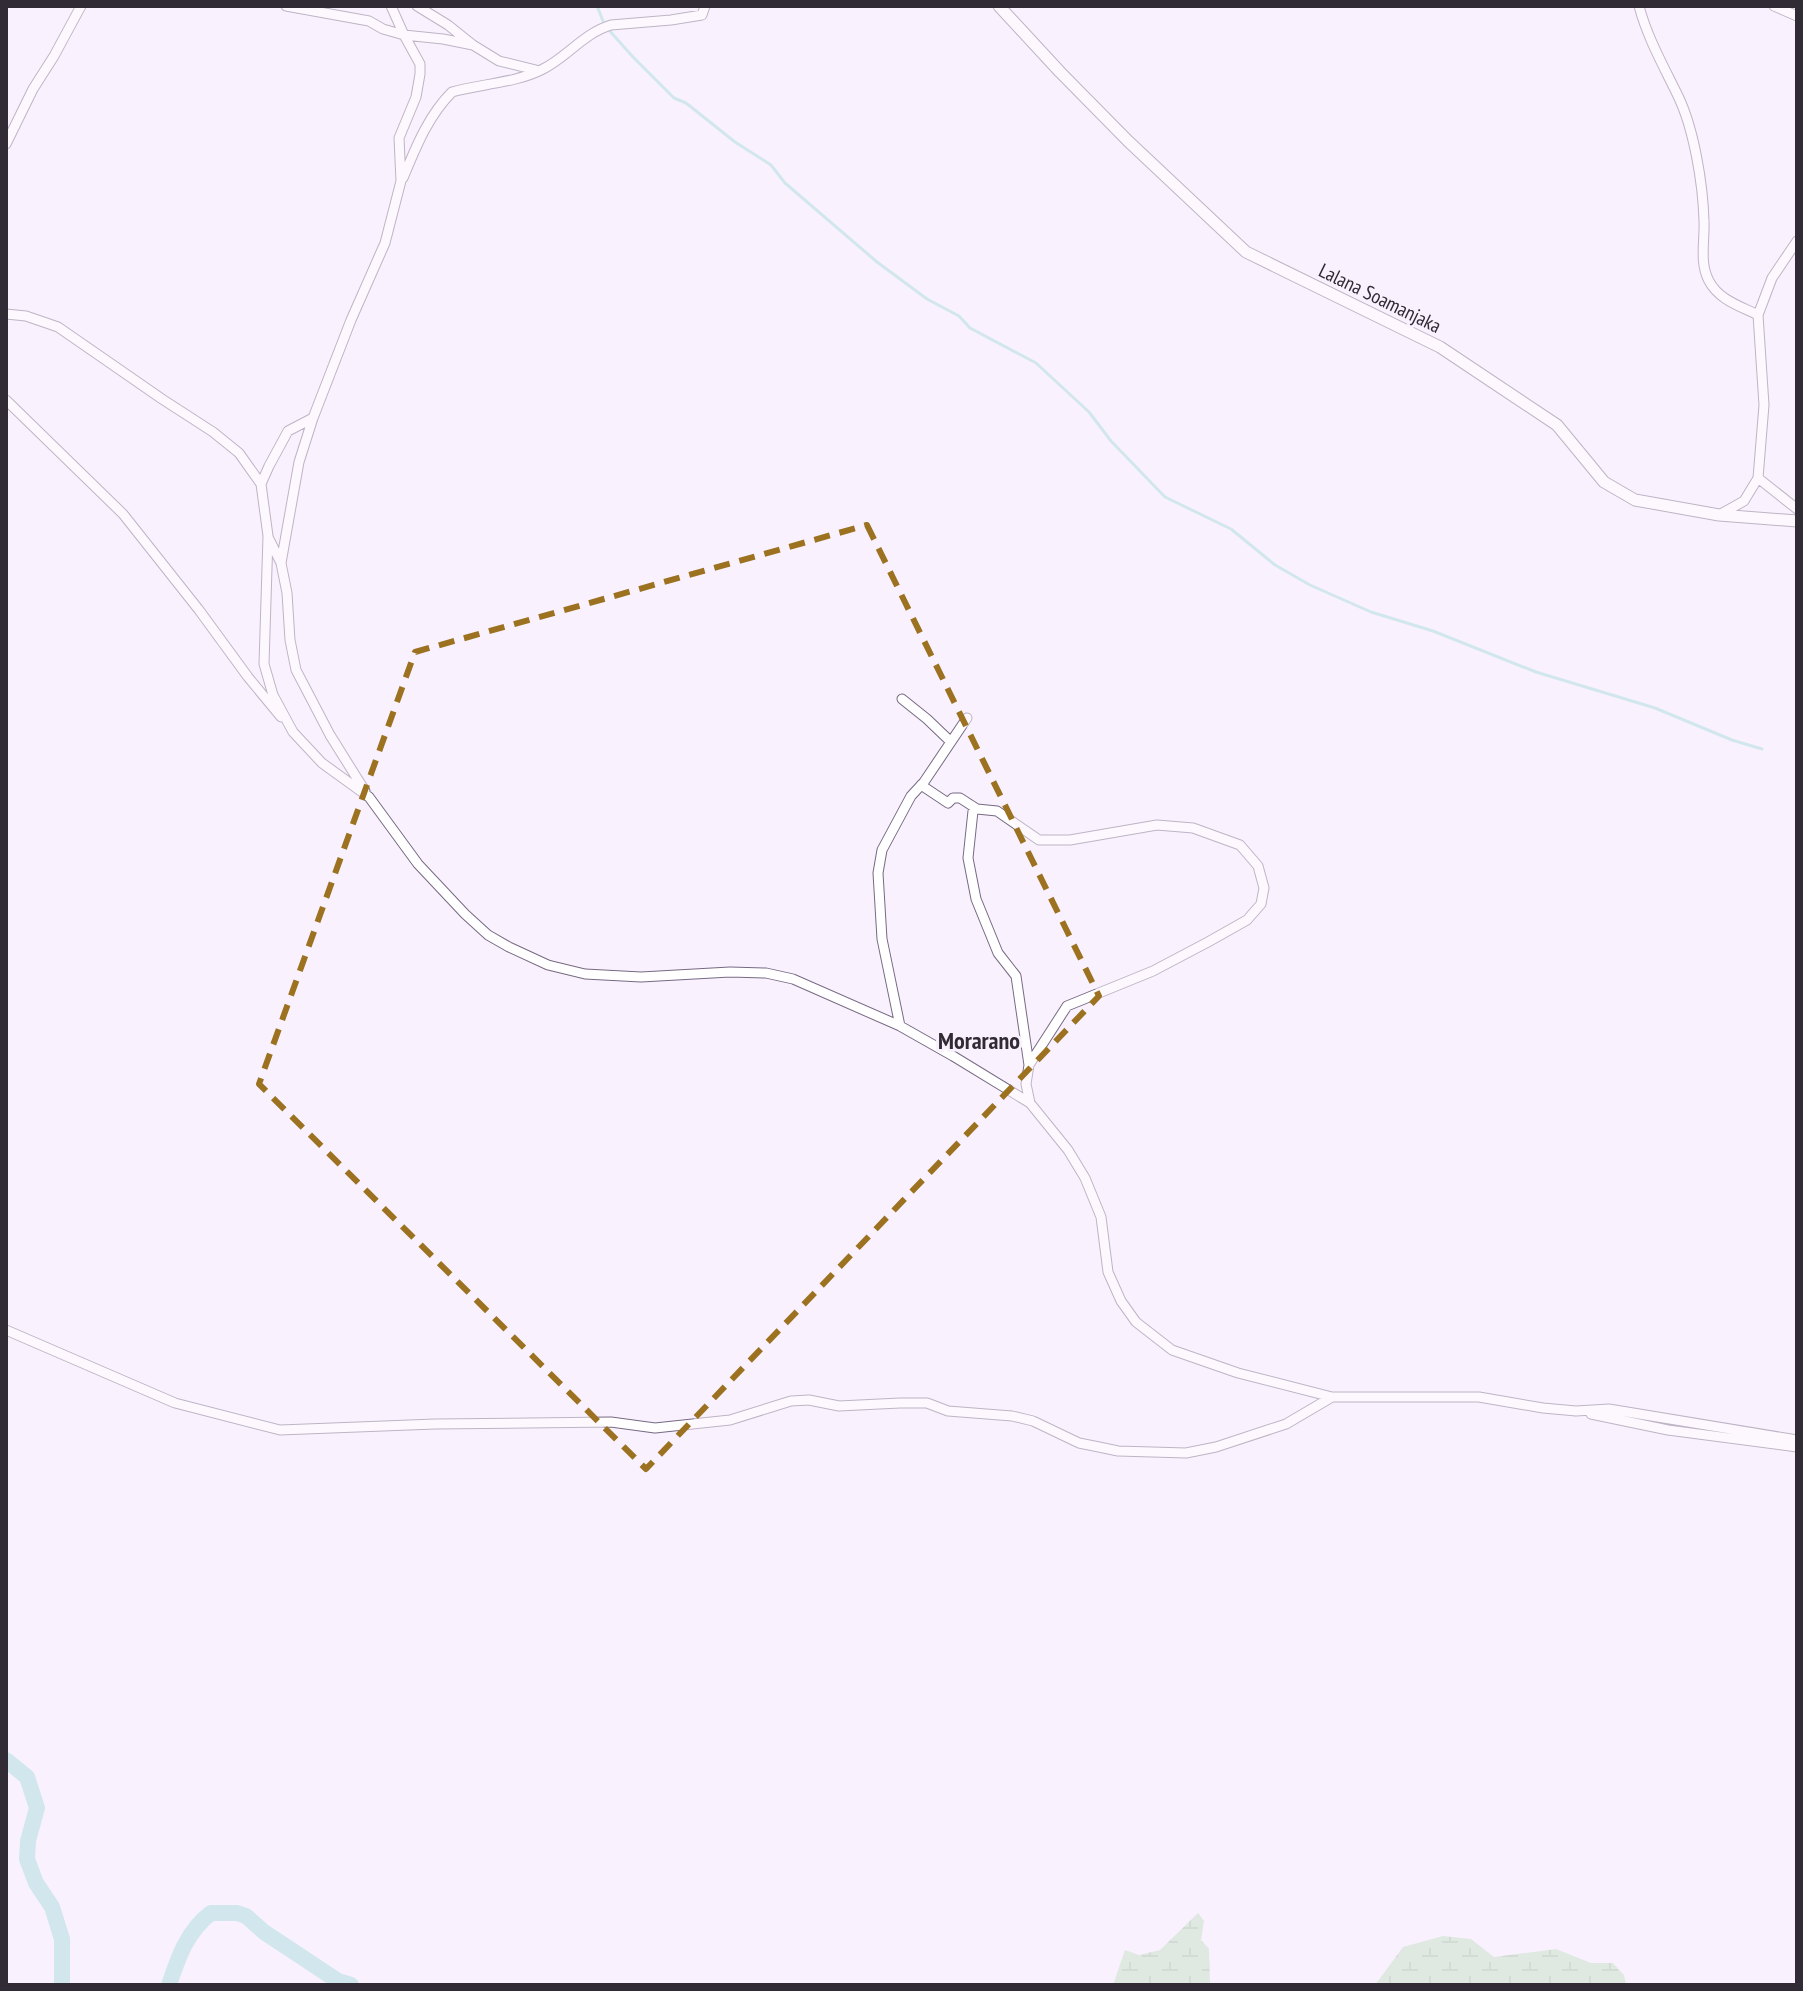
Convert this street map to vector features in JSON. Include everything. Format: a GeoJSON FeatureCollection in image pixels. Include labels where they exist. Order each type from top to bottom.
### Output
{"type":"FeatureCollection","features":[{"type":"Feature","properties":{"kind":"street"},"geometry":{"type":"LineString","coordinates":[[6,144],[33,89],[81,6]]}},
{"type":"Feature","properties":{"kind":"street"},"geometry":{"type":"LineString","coordinates":[[286,6],[369,21],[404,35],[473,45]]}},
{"type":"Feature","properties":{"kind":"street"},"geometry":{"type":"LineString","coordinates":[[391,6],[420,64],[416,97],[399,138],[401,181]]}},
{"type":"Feature","properties":{"kind":"street"},"geometry":{"type":"LineString","coordinates":[[417,6],[499,61],[540,71]]}},
{"type":"Feature","properties":{"kind":"street"},"geometry":{"type":"LineString","coordinates":[[426,6],[469,33],[473,45]]}},
{"type":"Feature","properties":{"kind":"street"},"geometry":{"type":"LineString","coordinates":[[281,563],[299,462],[313,418],[385,243],[401,181],[426,125],[441,102],[452,92],[540,71],[601,28],[702,15],[705,6]]}},
{"type":"Feature","properties":{"kind":"street","name":"Lalana Soamanjaka"},"geometry":{"type":"LineString","coordinates":[[999,6],[1128,141],[1246,252],[1440,347],[1557,425],[1604,482],[1635,500],[1719,515],[1797,521]]}},
{"type":"Feature","properties":{"kind":"street"},"geometry":{"type":"LineString","coordinates":[[1639,6],[1667,76],[1680,98],[1693,143],[1705,223],[1702,248],[1708,280],[1722,298],[1758,315]]}},
{"type":"Feature","properties":{"kind":"street"},"geometry":{"type":"LineString","coordinates":[[1774,6],[1797,16]]}},
{"type":"Feature","properties":{"kind":"street"},"geometry":{"type":"LineString","coordinates":[[1719,515],[1744,501],[1758,478],[1764,405],[1758,315],[1772,278],[1797,241]]}},
{"type":"Feature","properties":{"kind":"street"},"geometry":{"type":"LineString","coordinates":[[6,314],[26,316],[58,327],[213,432],[239,453],[261,484],[268,536],[264,664],[273,695],[293,732]]}},
{"type":"Feature","properties":{"kind":"street"},"geometry":{"type":"LineString","coordinates":[[6,400],[123,514],[293,732],[322,763],[369,797]]}},
{"type":"Feature","properties":{"kind":"street"},"geometry":{"type":"LineString","coordinates":[[261,484],[288,431],[313,418]]}},
{"type":"Feature","properties":{"kind":"street"},"geometry":{"type":"LineString","coordinates":[[1758,478],[1797,509]]}},
{"type":"Feature","properties":{"kind":"street"},"geometry":{"type":"LineString","coordinates":[[268,536],[281,563],[296,670],[330,735],[369,797],[418,864],[488,935],[548,965],[585,974],[641,977],[730,972],[766,973],[793,979],[900,1026],[1030,1103],[1068,1150],[1085,1178],[1101,1217],[1108,1272],[1121,1301],[1136,1322],[1172,1350],[1238,1373],[1332,1397],[1479,1397],[1576,1411],[1668,1430],[1797,1447]]}},
{"type":"Feature","properties":{"kind":"street"},"geometry":{"type":"LineString","coordinates":[[902,699],[951,742]]}},
{"type":"Feature","properties":{"kind":"street"},"geometry":{"type":"LineString","coordinates":[[900,1026],[882,939],[878,873],[882,850],[911,796],[967,718]]}},
{"type":"Feature","properties":{"kind":"street"},"geometry":{"type":"LineString","coordinates":[[921,785],[948,803],[953,798],[960,798],[977,809],[997,811],[1039,840],[1070,840],[1157,825],[1193,828],[1240,845],[1258,866],[1264,888],[1261,904],[1247,920],[1153,971],[1067,1006],[1029,1065]]}},
{"type":"Feature","properties":{"kind":"street"},"geometry":{"type":"LineString","coordinates":[[977,809],[973,811],[968,858],[976,899],[998,953],[1016,976],[1029,1065],[1026,1084],[1030,1103]]}},
{"type":"Feature","properties":{"kind":"street"},"geometry":{"type":"LineString","coordinates":[[6,1330],[175,1403],[280,1430],[611,1422],[655,1428],[730,1420],[791,1401],[809,1400],[839,1406],[927,1403],[948,1411],[1012,1416],[1033,1421],[1079,1443],[1118,1451],[1186,1453],[1216,1447],[1286,1424],[1332,1397]]}},
{"type":"Feature","properties":{"kind":"street"},"geometry":{"type":"LineString","coordinates":[[1576,1411],[1609,1409],[1797,1440]]}},
{"type":"Feature","properties":{"kind":"highlighted area"},"geometry":{"type":"Polygon","coordinates":[[[867,525],[1099,996],[646,1469],[259,1084],[415,652],[867,525]]]}},
{"type":"Feature","properties":{"kind":"green space"},"geometry":{"type":"Polygon","coordinates":[[[1198,1913],[1204,1921],[1201,1940],[1209,1949],[1210,1985],[1113,1985],[1125,1950],[1139,1955],[1160,1950],[1198,1913]]]}},
{"type":"Feature","properties":{"kind":"green space"},"geometry":{"type":"Polygon","coordinates":[[[1443,1936],[1471,1939],[1494,1957],[1556,1949],[1591,1963],[1613,1963],[1624,1975],[1626,1985],[1375,1985],[1403,1947],[1443,1936]]]}},
{"type":"Feature","properties":{"kind":"waterway"},"geometry":{"type":"LineString","coordinates":[[597,6],[603,21]]}},
{"type":"Feature","properties":{"kind":"waterway"},"geometry":{"type":"LineString","coordinates":[[608,29],[674,98],[686,103],[735,142],[771,165],[785,183],[877,262],[927,299],[959,316],[970,328],[1036,363],[1089,412],[1111,441],[1165,497],[1231,529],[1275,565],[1310,585],[1371,612],[1433,631],[1536,672],[1655,708],[1762,749]]}},
{"type":"Feature","properties":{"kind":"waterway"},"geometry":{"type":"LineString","coordinates":[[6,1760],[27,1777],[37,1808],[28,1841],[27,1859],[36,1883],[52,1907],[62,1939],[62,1985]]}},
{"type":"Feature","properties":{"kind":"waterway"},"geometry":{"type":"LineString","coordinates":[[169,1985],[190,1937],[211,1913],[246,1916],[264,1932],[338,1981],[351,1985]]}},
{"type":"Feature","properties":{"kind":"district","name":"Morarano"},"geometry":{"type":"Point","coordinates":[979,1040]}}]}
